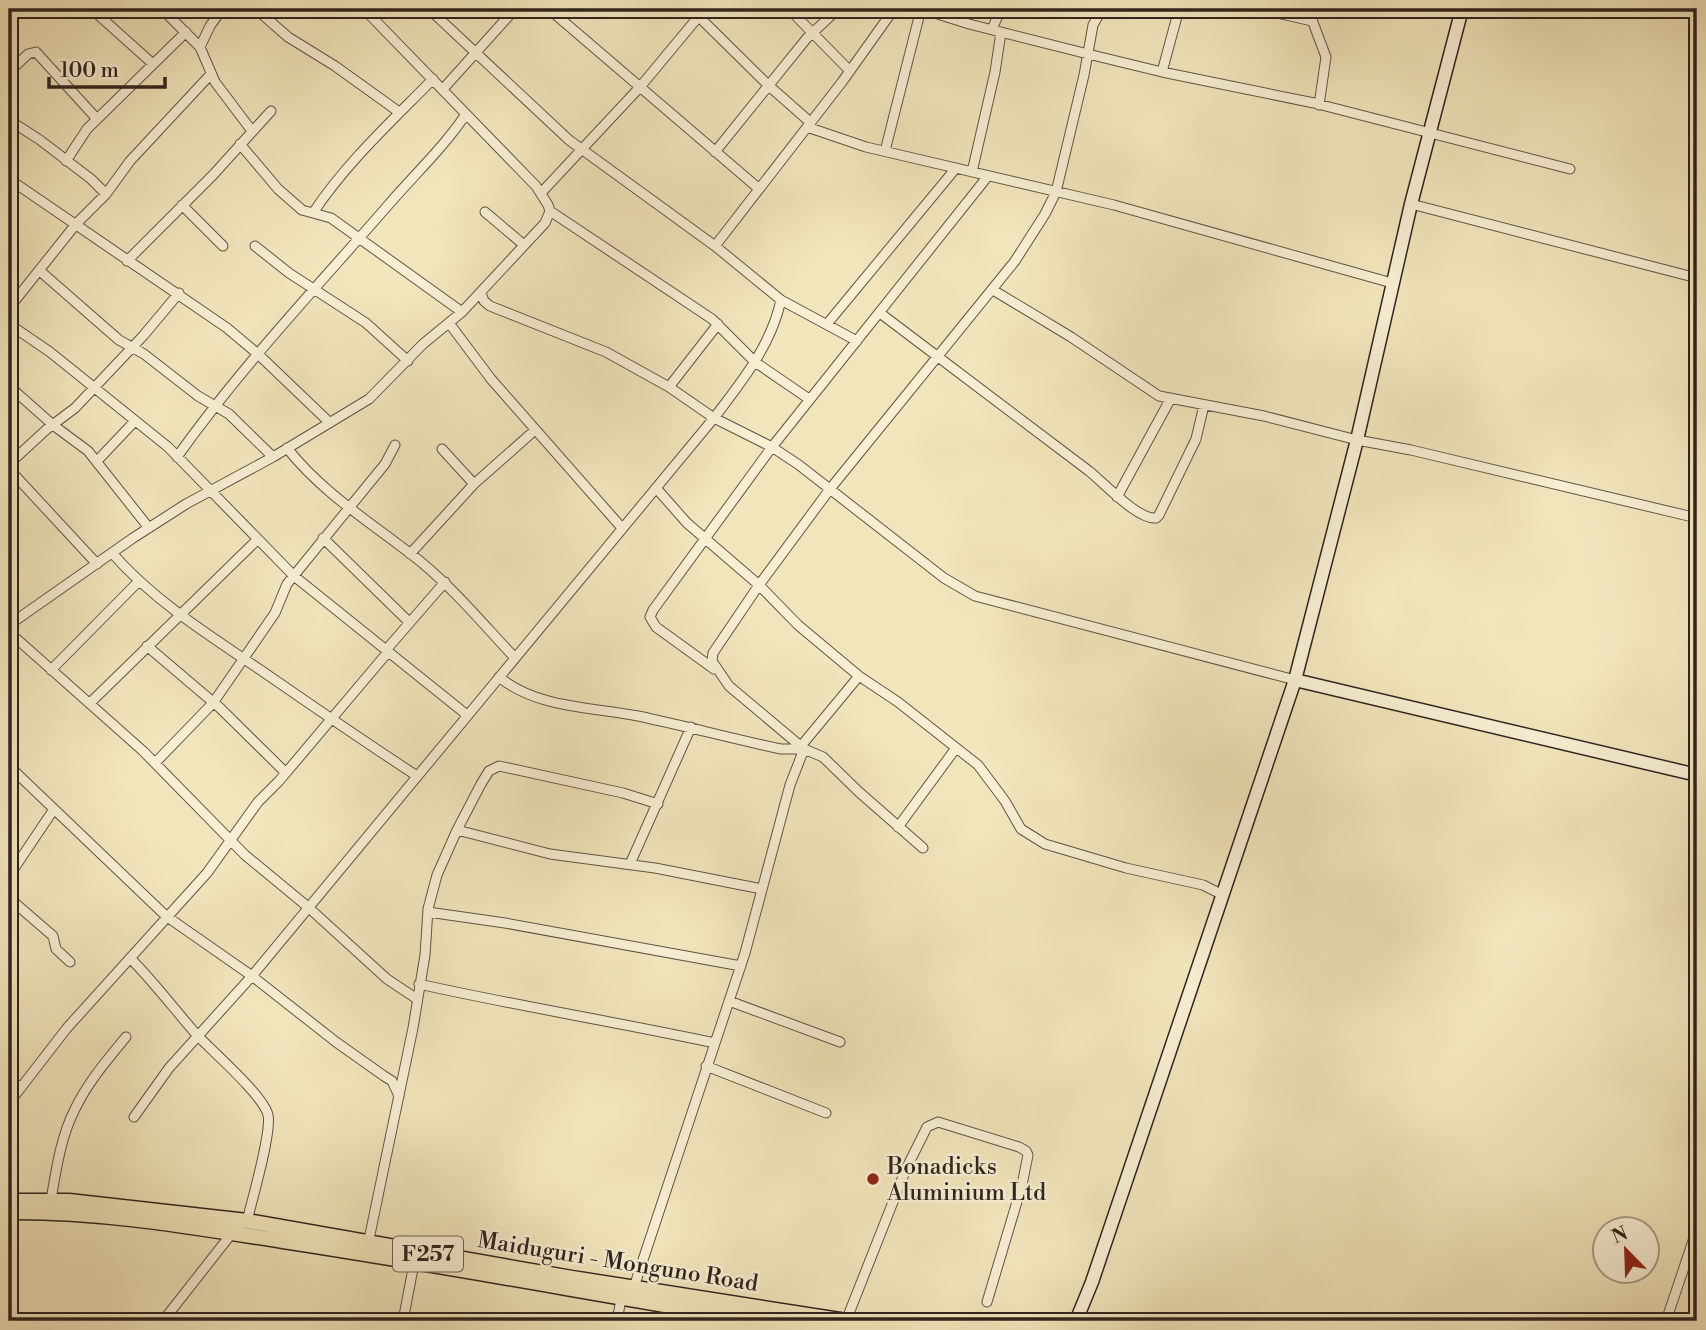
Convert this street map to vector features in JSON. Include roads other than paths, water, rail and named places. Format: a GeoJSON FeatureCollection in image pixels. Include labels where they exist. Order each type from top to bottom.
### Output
{"type":"FeatureCollection","features":[{"type":"Feature","properties":{"kind":"main road","name":"Maiduguri - Monguno Road"},"geometry":{"type":"LineString","coordinates":[[9,1201],[51,1200],[188,1212],[247,1221],[621,1298],[760,1321]]}},
{"type":"Feature","properties":{"kind":"main road","name":"Maiduguri - Monguno Road"},"geometry":{"type":"LineString","coordinates":[[9,1212],[47,1212],[133,1219],[634,1287],[846,1321]]}},
{"type":"Feature","properties":{"kind":"street"},"geometry":{"type":"LineString","coordinates":[[162,9],[200,47],[215,82],[252,131]]}},
{"type":"Feature","properties":{"kind":"street"},"geometry":{"type":"LineString","coordinates":[[200,47],[222,9]]}},
{"type":"Feature","properties":{"kind":"street"},"geometry":{"type":"LineString","coordinates":[[256,9],[288,37],[399,112]]}},
{"type":"Feature","properties":{"kind":"street"},"geometry":{"type":"LineString","coordinates":[[364,9],[541,193],[550,211],[718,324],[755,362],[809,399]]}},
{"type":"Feature","properties":{"kind":"street"},"geometry":{"type":"LineString","coordinates":[[429,9],[581,149],[715,246],[781,300],[857,341]]}},
{"type":"Feature","properties":{"kind":"street"},"geometry":{"type":"LineString","coordinates":[[443,89],[515,9]]}},
{"type":"Feature","properties":{"kind":"street"},"geometry":{"type":"LineString","coordinates":[[549,9],[758,188]]}},
{"type":"Feature","properties":{"kind":"street"},"geometry":{"type":"LineString","coordinates":[[691,9],[809,124],[885,151],[1114,205],[1392,284]]}},
{"type":"Feature","properties":{"kind":"street"},"geometry":{"type":"LineString","coordinates":[[789,9],[850,71]]}},
{"type":"Feature","properties":{"kind":"street"},"geometry":{"type":"LineString","coordinates":[[715,152],[768,85],[813,33],[838,9]]}},
{"type":"Feature","properties":{"kind":"street"},"geometry":{"type":"LineString","coordinates":[[715,246],[850,71],[894,9]]}},
{"type":"Feature","properties":{"kind":"street"},"geometry":{"type":"LineString","coordinates":[[885,151],[921,9],[1088,54],[1320,104],[1570,169]]}},
{"type":"Feature","properties":{"kind":"street"},"geometry":{"type":"LineString","coordinates":[[972,172],[995,72],[996,31],[1001,9]]}},
{"type":"Feature","properties":{"kind":"street"},"geometry":{"type":"LineString","coordinates":[[923,848],[823,757],[802,747],[729,686],[716,670],[712,661],[713,653],[830,489],[1015,261],[1056,192],[1093,25],[1102,9]]}},
{"type":"Feature","properties":{"kind":"street"},"geometry":{"type":"LineString","coordinates":[[1162,72],[1179,9]]}},
{"type":"Feature","properties":{"kind":"street"},"geometry":{"type":"LineString","coordinates":[[1260,9],[1312,21]]}},
{"type":"Feature","properties":{"kind":"street"},"geometry":{"type":"LineString","coordinates":[[1308,9],[1326,57],[1320,104]]}},
{"type":"Feature","properties":{"kind":"street"},"geometry":{"type":"LineString","coordinates":[[1076,1321],[1092,1282],[1295,680],[1357,440],[1411,204],[1462,9]]}},
{"type":"Feature","properties":{"kind":"street"},"geometry":{"type":"LineString","coordinates":[[95,12],[153,64]]}},
{"type":"Feature","properties":{"kind":"street"},"geometry":{"type":"LineString","coordinates":[[541,193],[640,87],[699,16]]}},
{"type":"Feature","properties":{"kind":"street"},"geometry":{"type":"LineString","coordinates":[[65,161],[87,129],[186,32]]}},
{"type":"Feature","properties":{"kind":"street"},"geometry":{"type":"LineString","coordinates":[[9,72],[28,54],[36,52],[97,119]]}},
{"type":"Feature","properties":{"kind":"street"},"geometry":{"type":"LineString","coordinates":[[9,308],[76,224],[106,194],[130,161],[211,74]]}},
{"type":"Feature","properties":{"kind":"street"},"geometry":{"type":"LineString","coordinates":[[313,213],[359,153],[433,79]]}},
{"type":"Feature","properties":{"kind":"street"},"geometry":{"type":"LineString","coordinates":[[127,261],[271,111]]}},
{"type":"Feature","properties":{"kind":"street"},"geometry":{"type":"LineString","coordinates":[[177,457],[239,374],[259,355],[313,289],[439,151],[466,114]]}},
{"type":"Feature","properties":{"kind":"street"},"geometry":{"type":"LineString","coordinates":[[9,120],[106,194]]}},
{"type":"Feature","properties":{"kind":"street"},"geometry":{"type":"LineString","coordinates":[[240,144],[278,189],[302,210],[331,218],[462,312]]}},
{"type":"Feature","properties":{"kind":"street"},"geometry":{"type":"LineString","coordinates":[[827,324],[956,168]]}},
{"type":"Feature","properties":{"kind":"street"},"geometry":{"type":"LineString","coordinates":[[716,670],[656,627],[650,617],[772,447],[988,176]]}},
{"type":"Feature","properties":{"kind":"street"},"geometry":{"type":"LineString","coordinates":[[9,179],[127,261],[179,293],[259,355],[330,423]]}},
{"type":"Feature","properties":{"kind":"street"},"geometry":{"type":"LineString","coordinates":[[1411,204],[1697,278]]}},
{"type":"Feature","properties":{"kind":"street"},"geometry":{"type":"LineString","coordinates":[[182,205],[223,246]]}},
{"type":"Feature","properties":{"kind":"street"},"geometry":{"type":"LineString","coordinates":[[9,625],[149,528],[369,399],[423,344],[481,293],[545,223],[550,211]]}},
{"type":"Feature","properties":{"kind":"street"},"geometry":{"type":"LineString","coordinates":[[485,212],[524,245]]}},
{"type":"Feature","properties":{"kind":"street"},"geometry":{"type":"LineString","coordinates":[[255,246],[313,289],[366,323],[408,361]]}},
{"type":"Feature","properties":{"kind":"street"},"geometry":{"type":"LineString","coordinates":[[40,271],[131,348],[144,354],[214,406],[229,414],[273,457]]}},
{"type":"Feature","properties":{"kind":"street"},"geometry":{"type":"LineString","coordinates":[[993,290],[1071,337],[1159,396],[1265,416],[1357,440],[1411,450],[1697,518]]}},
{"type":"Feature","properties":{"kind":"street"},"geometry":{"type":"LineString","coordinates":[[97,564],[9,467],[94,388],[179,293]]}},
{"type":"Feature","properties":{"kind":"street"},"geometry":{"type":"LineString","coordinates":[[481,293],[489,306],[606,352],[669,387],[714,418],[772,447],[944,578],[975,596],[1295,680],[1697,775]]}},
{"type":"Feature","properties":{"kind":"street"},"geometry":{"type":"LineString","coordinates":[[134,1117],[169,1068],[251,976],[714,418],[755,362],[777,320],[781,300]]}},
{"type":"Feature","properties":{"kind":"street"},"geometry":{"type":"LineString","coordinates":[[880,313],[1089,471],[1117,497],[1150,519],[1156,518],[1196,439],[1204,405]]}},
{"type":"Feature","properties":{"kind":"street"},"geometry":{"type":"LineString","coordinates":[[449,323],[491,379],[622,528]]}},
{"type":"Feature","properties":{"kind":"street"},"geometry":{"type":"LineString","coordinates":[[9,324],[50,352],[135,421],[177,457],[293,576],[467,715]]}},
{"type":"Feature","properties":{"kind":"street"},"geometry":{"type":"LineString","coordinates":[[669,387],[718,324]]}},
{"type":"Feature","properties":{"kind":"street"},"geometry":{"type":"LineString","coordinates":[[9,386],[97,461],[149,528]]}},
{"type":"Feature","properties":{"kind":"street"},"geometry":{"type":"LineString","coordinates":[[1117,497],[1171,398]]}},
{"type":"Feature","properties":{"kind":"street"},"geometry":{"type":"LineString","coordinates":[[97,461],[135,421]]}},
{"type":"Feature","properties":{"kind":"street"},"geometry":{"type":"LineString","coordinates":[[410,554],[474,484],[535,430]]}},
{"type":"Feature","properties":{"kind":"street"},"geometry":{"type":"LineString","coordinates":[[155,763],[213,703],[275,613],[293,576],[385,464],[395,445]]}},
{"type":"Feature","properties":{"kind":"street"},"geometry":{"type":"LineString","coordinates":[[287,448],[310,476],[444,582],[515,658]]}},
{"type":"Feature","properties":{"kind":"street"},"geometry":{"type":"LineString","coordinates":[[442,449],[474,484]]}},
{"type":"Feature","properties":{"kind":"street"},"geometry":{"type":"LineString","coordinates":[[656,488],[687,523],[759,585],[798,625],[859,676],[898,702],[978,765],[1005,801],[1021,829],[1045,844],[1126,868],[1203,886],[1223,895]]}},
{"type":"Feature","properties":{"kind":"street"},"geometry":{"type":"LineString","coordinates":[[323,538],[409,621]]}},
{"type":"Feature","properties":{"kind":"street"},"geometry":{"type":"LineString","coordinates":[[90,703],[257,540]]}},
{"type":"Feature","properties":{"kind":"street"},"geometry":{"type":"LineString","coordinates":[[111,553],[139,581],[214,640],[417,776]]}},
{"type":"Feature","properties":{"kind":"street"},"geometry":{"type":"LineString","coordinates":[[51,670],[139,581]]}},
{"type":"Feature","properties":{"kind":"street"},"geometry":{"type":"LineString","coordinates":[[9,1103],[67,1028],[207,873],[258,802],[444,582]]}},
{"type":"Feature","properties":{"kind":"street"},"geometry":{"type":"LineString","coordinates":[[9,632],[155,763],[230,839],[387,979],[417,999]]}},
{"type":"Feature","properties":{"kind":"street"},"geometry":{"type":"LineString","coordinates":[[147,646],[286,772]]}},
{"type":"Feature","properties":{"kind":"street"},"geometry":{"type":"LineString","coordinates":[[634,1287],[741,965],[802,747],[859,676]]}},
{"type":"Feature","properties":{"kind":"street"},"geometry":{"type":"LineString","coordinates":[[499,677],[513,688],[540,699],[615,711],[781,748],[802,747]]}},
{"type":"Feature","properties":{"kind":"street"},"geometry":{"type":"LineString","coordinates":[[630,864],[691,727]]}},
{"type":"Feature","properties":{"kind":"street"},"geometry":{"type":"LineString","coordinates":[[898,827],[956,748]]}},
{"type":"Feature","properties":{"kind":"street"},"geometry":{"type":"LineString","coordinates":[[9,766],[166,916],[384,1076],[400,1096]]}},
{"type":"Feature","properties":{"kind":"street"},"geometry":{"type":"LineString","coordinates":[[369,1244],[400,1096],[425,955],[428,912],[437,874],[489,771],[499,766],[623,793],[658,804]]}},
{"type":"Feature","properties":{"kind":"street"},"geometry":{"type":"LineString","coordinates":[[9,876],[54,809]]}},
{"type":"Feature","properties":{"kind":"street"},"geometry":{"type":"LineString","coordinates":[[457,830],[550,854],[630,864],[762,889]]}},
{"type":"Feature","properties":{"kind":"street"},"geometry":{"type":"LineString","coordinates":[[9,898],[53,936],[56,949],[70,962]]}},
{"type":"Feature","properties":{"kind":"street"},"geometry":{"type":"LineString","coordinates":[[428,912],[519,925],[741,965]]}},
{"type":"Feature","properties":{"kind":"street"},"geometry":{"type":"LineString","coordinates":[[130,958],[268,1113],[264,1151],[247,1221]]}},
{"type":"Feature","properties":{"kind":"street"},"geometry":{"type":"LineString","coordinates":[[419,984],[715,1043]]}},
{"type":"Feature","properties":{"kind":"street"},"geometry":{"type":"LineString","coordinates":[[729,1001],[840,1042]]}},
{"type":"Feature","properties":{"kind":"street"},"geometry":{"type":"LineString","coordinates":[[51,1200],[58,1164],[74,1111],[97,1072],[126,1037]]}},
{"type":"Feature","properties":{"kind":"street"},"geometry":{"type":"LineString","coordinates":[[706,1066],[826,1113]]}},
{"type":"Feature","properties":{"kind":"street"},"geometry":{"type":"LineString","coordinates":[[9,1079],[20,1087]]}},
{"type":"Feature","properties":{"kind":"street"},"geometry":{"type":"LineString","coordinates":[[846,1321],[911,1158],[927,1127],[938,1122],[1010,1143],[1026,1151],[1028,1155],[1022,1185],[987,1301]]}},
{"type":"Feature","properties":{"kind":"street"},"geometry":{"type":"LineString","coordinates":[[1666,1321],[1697,1229]]}},
{"type":"Feature","properties":{"kind":"street"},"geometry":{"type":"LineString","coordinates":[[163,1321],[232,1233]]}},
{"type":"Feature","properties":{"kind":"street"},"geometry":{"type":"LineString","coordinates":[[403,1321],[415,1257]]}},
{"type":"Feature","properties":{"kind":"street"},"geometry":{"type":"LineString","coordinates":[[617,1321],[621,1298]]}},
{"type":"Feature","properties":{"kind":"place","name":"Bonadicks Aluminium Ltd"},"geometry":{"type":"Point","coordinates":[873,1179]}}]}
